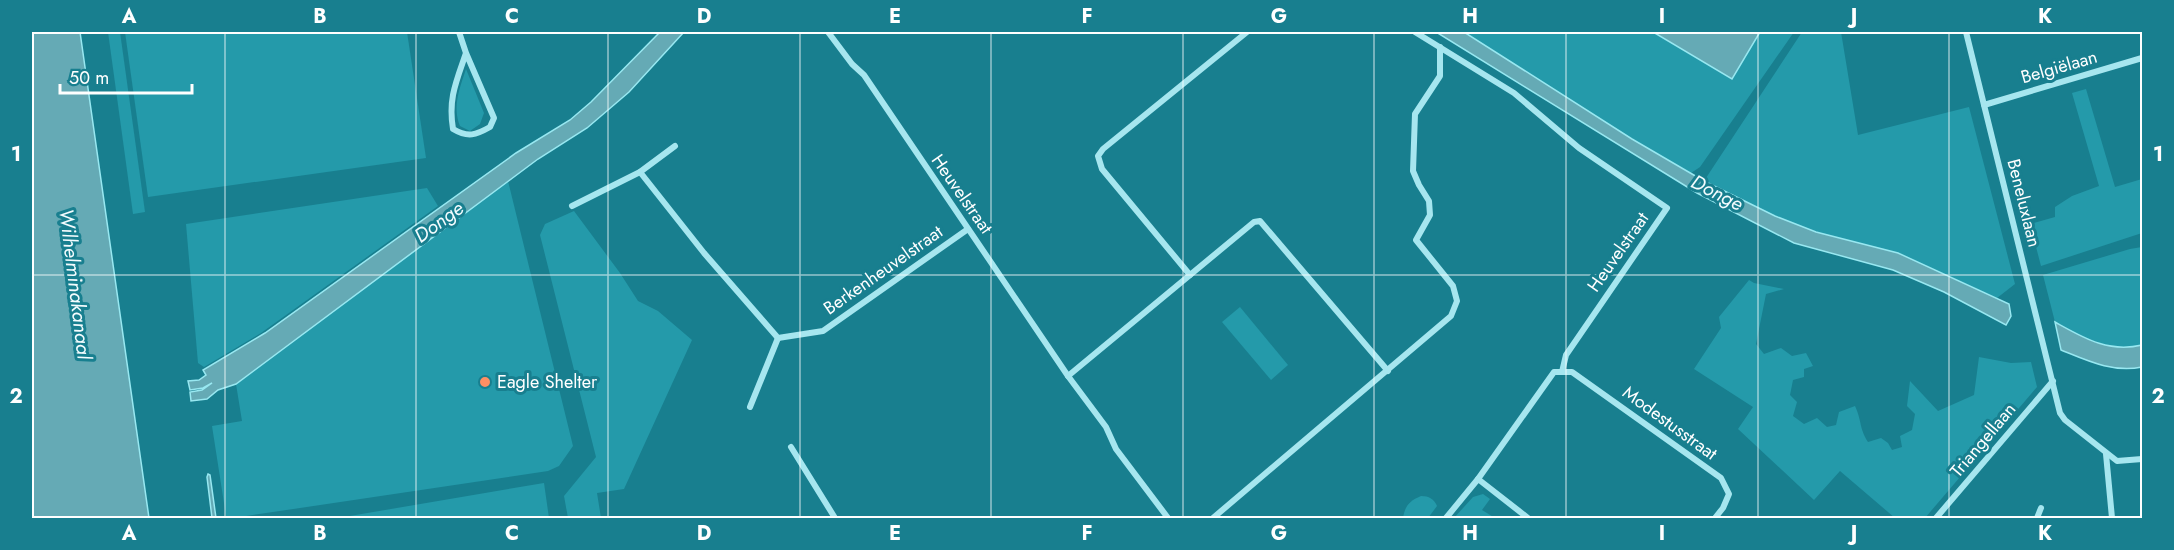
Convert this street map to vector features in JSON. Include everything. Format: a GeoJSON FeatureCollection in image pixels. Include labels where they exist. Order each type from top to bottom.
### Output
{"type":"FeatureCollection","features":[{"type":"Feature","properties":{"kind":"street"},"geometry":{"type":"LineString","coordinates":[[459,32],[494,118],[490,127],[477,135],[463,135],[453,129],[450,110],[455,84],[466,53]]}},
{"type":"Feature","properties":{"kind":"street","name":"Heuvelstraat"},"geometry":{"type":"LineString","coordinates":[[828,32],[852,64],[864,75],[1068,376],[1106,427],[1116,449],[1168,519]]}},
{"type":"Feature","properties":{"kind":"street"},"geometry":{"type":"LineString","coordinates":[[1190,275],[1102,169],[1098,156],[1103,149],[1247,32]]}},
{"type":"Feature","properties":{"kind":"street","name":"Heuvelstraat"},"geometry":{"type":"LineString","coordinates":[[1415,32],[1514,93],[1579,148],[1667,208],[1566,355],[1562,372],[1554,372],[1478,479]]}},
{"type":"Feature","properties":{"kind":"street","name":"Beneluxlaan"},"geometry":{"type":"LineString","coordinates":[[1966,32],[2060,413],[2065,420],[2106,454]]}},
{"type":"Feature","properties":{"kind":"street"},"geometry":{"type":"LineString","coordinates":[[1213,519],[1451,316],[1457,301],[1453,286],[1416,240],[1430,215],[1429,201],[1413,171],[1415,114],[1440,76],[1440,47]]}},
{"type":"Feature","properties":{"kind":"street","name":"Belgiëlaan"},"geometry":{"type":"LineString","coordinates":[[1984,105],[2142,58]]}},
{"type":"Feature","properties":{"kind":"street"},"geometry":{"type":"LineString","coordinates":[[572,206],[640,172],[675,146]]}},
{"type":"Feature","properties":{"kind":"street"},"geometry":{"type":"LineString","coordinates":[[640,172],[704,253],[778,339],[750,407]]}},
{"type":"Feature","properties":{"kind":"street"},"geometry":{"type":"LineString","coordinates":[[1068,376],[1254,222],[1260,221],[1388,371]]}},
{"type":"Feature","properties":{"kind":"street","name":"Berkenheuvelstraat"},"geometry":{"type":"LineString","coordinates":[[778,339],[823,331],[968,228]]}},
{"type":"Feature","properties":{"kind":"street","name":"Modestusstraat"},"geometry":{"type":"LineString","coordinates":[[1562,372],[1572,372],[1721,478],[1729,494],[1724,508],[1714,519]]}},
{"type":"Feature","properties":{"kind":"street","name":"Triangellaan"},"geometry":{"type":"LineString","coordinates":[[1936,519],[2053,381]]}},
{"type":"Feature","properties":{"kind":"street"},"geometry":{"type":"LineString","coordinates":[[791,447],[835,519]]}},
{"type":"Feature","properties":{"kind":"street"},"geometry":{"type":"LineString","coordinates":[[2106,454],[2117,461],[2142,459]]}},
{"type":"Feature","properties":{"kind":"street"},"geometry":{"type":"LineString","coordinates":[[2106,454],[2112,519]]}},
{"type":"Feature","properties":{"kind":"street"},"geometry":{"type":"LineString","coordinates":[[1446,519],[1478,479],[1528,519]]}},
{"type":"Feature","properties":{"kind":"street"},"geometry":{"type":"LineString","coordinates":[[2037,519],[2041,508]]}},
{"type":"Feature","properties":{"kind":"shaded area"},"geometry":{"type":"Polygon","coordinates":[[[108,32],[120,32],[145,212],[133,214],[108,32]]]}},
{"type":"Feature","properties":{"kind":"shaded area"},"geometry":{"type":"Polygon","coordinates":[[[125,32],[407,32],[426,158],[148,197],[125,32]]]}},
{"type":"Feature","properties":{"kind":"shaded area"},"geometry":{"type":"Polygon","coordinates":[[[1464,32],[1653,32],[1732,79],[1760,32],[1794,32],[1700,167],[1691,173],[1632,139],[1464,32]]]}},
{"type":"Feature","properties":{"kind":"shaded area"},"geometry":{"type":"Polygon","coordinates":[[[1802,32],[1841,32],[1858,135],[1969,107],[2015,284],[1997,298],[1898,253],[1816,232],[1775,216],[1704,181],[1802,32]]]}},
{"type":"Feature","properties":{"kind":"shaded area"},"geometry":{"type":"Polygon","coordinates":[[[466,69],[484,113],[480,124],[470,131],[460,126],[457,111],[458,97],[466,69]]]}},
{"type":"Feature","properties":{"kind":"shaded area"},"geometry":{"type":"Polygon","coordinates":[[[2086,89],[2115,187],[2142,179],[2142,233],[2041,266],[2030,224],[2055,217],[2055,207],[2072,196],[2099,186],[2072,93],[2086,89]]]}},
{"type":"Feature","properties":{"kind":"shaded area"},"geometry":{"type":"Polygon","coordinates":[[[508,181],[573,446],[559,466],[548,471],[233,518],[226,516],[212,426],[242,421],[236,384],[508,181]]]}},
{"type":"Feature","properties":{"kind":"shaded area"},"geometry":{"type":"Polygon","coordinates":[[[427,188],[438,206],[261,333],[204,367],[198,363],[186,224],[427,188]]]}},
{"type":"Feature","properties":{"kind":"shaded area"},"geometry":{"type":"Polygon","coordinates":[[[574,211],[638,301],[658,311],[692,340],[624,489],[597,493],[601,518],[568,518],[564,496],[596,457],[540,235],[545,224],[574,211]]]}},
{"type":"Feature","properties":{"kind":"shaded area"},"geometry":{"type":"Polygon","coordinates":[[[2142,247],[2142,345],[2118,347],[2107,345],[2086,338],[2055,322],[2043,275],[2142,247]]]}},
{"type":"Feature","properties":{"kind":"shaded area"},"geometry":{"type":"Polygon","coordinates":[[[1749,280],[1784,289],[1766,294],[1756,344],[1764,354],[1781,348],[1792,356],[1806,353],[1813,366],[1804,369],[1804,377],[1793,380],[1790,395],[1797,402],[1793,416],[1804,424],[1817,418],[1827,427],[1836,425],[1839,412],[1855,406],[1868,442],[1881,438],[1892,450],[1902,447],[1900,436],[1912,430],[1915,414],[1907,406],[1910,381],[1938,411],[1974,395],[1979,357],[2011,363],[2031,362],[2037,387],[1925,518],[1895,518],[1840,471],[1814,500],[1738,429],[1753,407],[1694,369],[1721,328],[1719,317],[1749,280]]]}},
{"type":"Feature","properties":{"kind":"shaded area"},"geometry":{"type":"Polygon","coordinates":[[[1240,307],[1288,365],[1271,380],[1222,322],[1240,307]]]}},
{"type":"Feature","properties":{"kind":"shaded area"},"geometry":{"type":"Polygon","coordinates":[[[544,483],[549,518],[338,518],[544,483]]]}},
{"type":"Feature","properties":{"kind":"shaded area"},"geometry":{"type":"Polygon","coordinates":[[[1483,494],[1490,499],[1482,510],[1495,518],[1454,518],[1473,497],[1483,494]]]}},
{"type":"Feature","properties":{"kind":"shaded area"},"geometry":{"type":"Polygon","coordinates":[[[1421,496],[1431,498],[1437,506],[1428,518],[1403,518],[1408,504],[1421,496]]]}},
{"type":"Feature","properties":{"kind":"water","name":"Wilhelminakanaal"},"geometry":{"type":"Polygon","coordinates":[[[32,32],[80,32],[149,518],[32,518],[32,32]]]}},
{"type":"Feature","properties":{"kind":"water","name":"Donge"},"geometry":{"type":"Polygon","coordinates":[[[660,32],[684,32],[629,92],[587,128],[538,159],[236,384],[218,390],[207,399],[191,401],[190,392],[202,390],[212,383],[203,388],[190,390],[188,381],[199,380],[206,375],[203,370],[265,333],[516,153],[570,120],[591,102],[660,32]]]}},
{"type":"Feature","properties":{"kind":"water","name":"Donge"},"geometry":{"type":"Polygon","coordinates":[[[1436,32],[1464,32],[1632,139],[1704,181],[1775,216],[1816,232],[1898,253],[2009,304],[2011,316],[2006,325],[1944,292],[1893,270],[1794,243],[1697,193],[1436,32]]]}},
{"type":"Feature","properties":{"kind":"water"},"geometry":{"type":"Polygon","coordinates":[[[1653,32],[1760,32],[1732,79],[1653,32]]]}},
{"type":"Feature","properties":{"kind":"water"},"geometry":{"type":"Polygon","coordinates":[[[2055,322],[2086,338],[2107,345],[2130,347],[2142,345],[2142,367],[2111,367],[2061,350],[2055,322]]]}},
{"type":"Feature","properties":{"kind":"water"},"geometry":{"type":"Polygon","coordinates":[[[208,474],[210,475],[216,518],[212,518],[208,474]]]}},
{"type":"Feature","properties":{"kind":"place","name":"Eagle Shelter"},"geometry":{"type":"Point","coordinates":[485,382]}}]}
